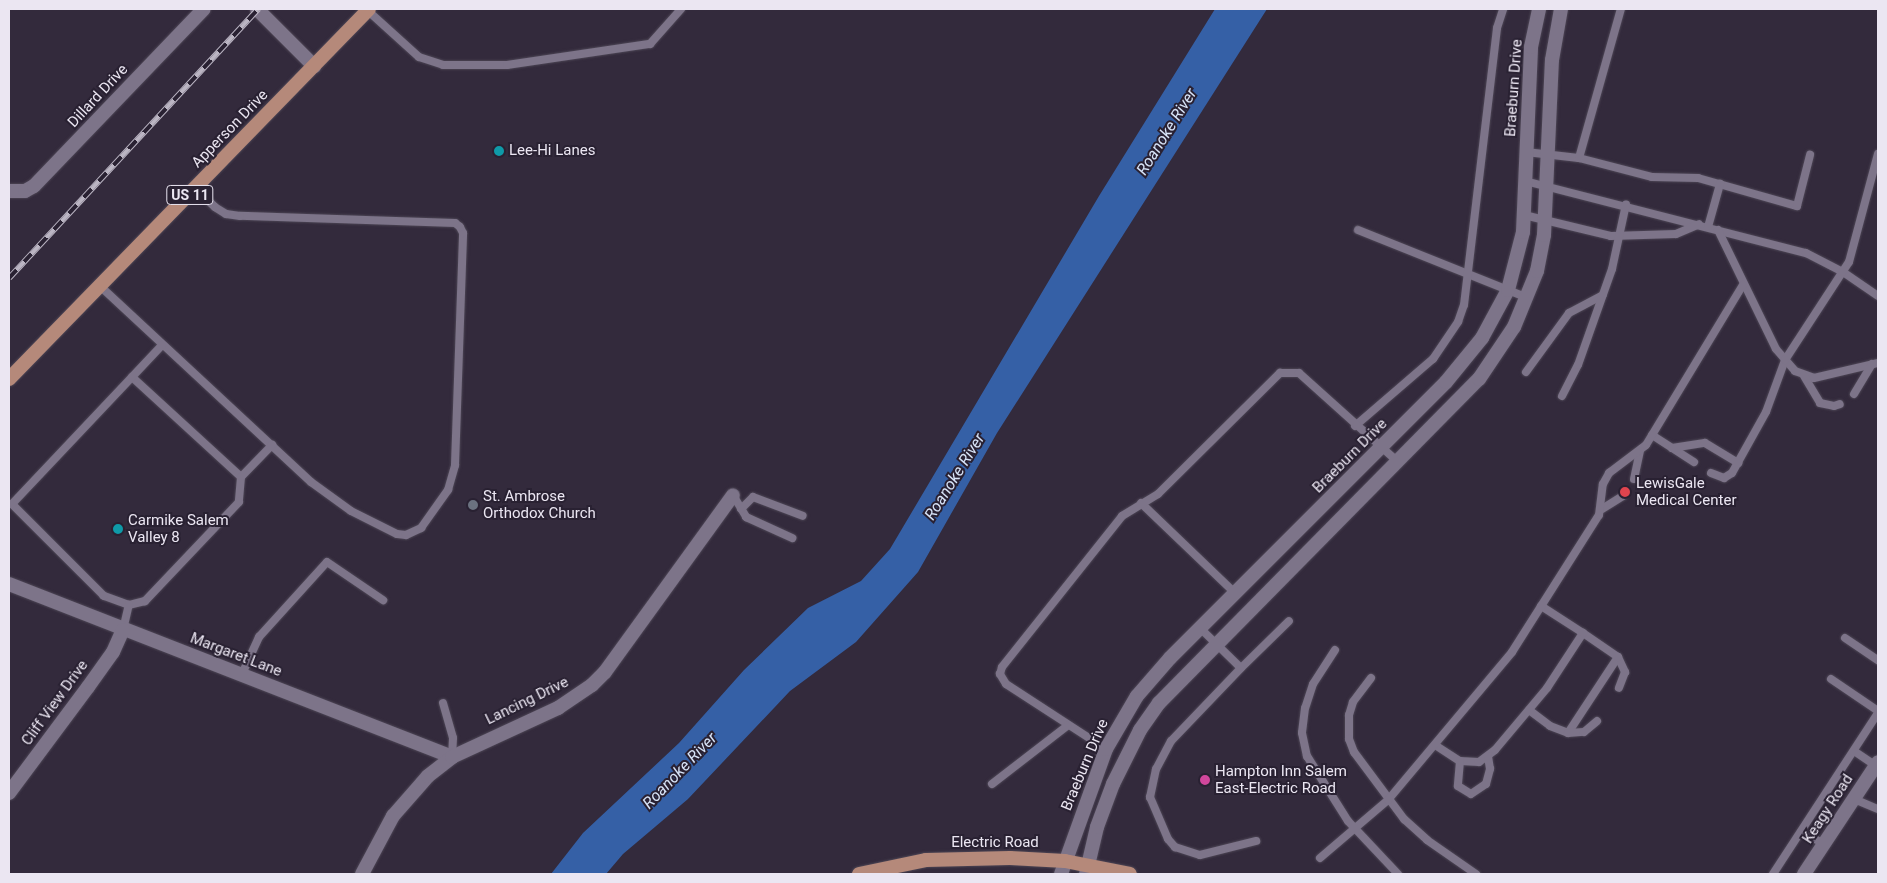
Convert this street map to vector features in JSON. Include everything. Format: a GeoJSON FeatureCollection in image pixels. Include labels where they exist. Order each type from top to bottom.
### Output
{"type":"FeatureCollection","features":[{"type":"Feature","properties":{"kind":"main road","name":"Apperson Drive"},"geometry":{"type":"LineString","coordinates":[[9,379],[196,189],[368,10]]}},
{"type":"Feature","properties":{"kind":"main road","name":"Electric Road"},"geometry":{"type":"LineString","coordinates":[[860,874],[926,860],[1010,858],[1063,868],[1130,874]]}},
{"type":"Feature","properties":{"kind":"street","name":"Dillard Drive"},"geometry":{"type":"LineString","coordinates":[[9,191],[25,191],[34,186],[204,9]]}},
{"type":"Feature","properties":{"kind":"street"},"geometry":{"type":"LineString","coordinates":[[257,9],[314,66]]}},
{"type":"Feature","properties":{"kind":"street","name":"Braeburn Drive"},"geometry":{"type":"LineString","coordinates":[[1063,868],[1106,749],[1120,721],[1142,691],[1200,628],[1446,382],[1482,338],[1508,290],[1524,215],[1531,47],[1539,9]]}},
{"type":"Feature","properties":{"kind":"street"},"geometry":{"type":"LineString","coordinates":[[1087,870],[1097,827],[1124,759],[1159,703],[1281,577],[1479,379],[1510,334],[1528,298],[1537,271],[1546,220],[1552,60],[1561,9]]}},
{"type":"Feature","properties":{"kind":"street","name":"Lancing Drive"},"geometry":{"type":"LineString","coordinates":[[362,874],[393,816],[409,794],[452,757],[558,708],[592,685],[621,652],[733,495]]}},
{"type":"Feature","properties":{"kind":"street"},"geometry":{"type":"LineString","coordinates":[[1269,561],[1281,577]]}},
{"type":"Feature","properties":{"kind":"street","name":"Margaret Lane"},"geometry":{"type":"LineString","coordinates":[[9,584],[452,757]]}},
{"type":"Feature","properties":{"kind":"street","name":"Cliff View Drive"},"geometry":{"type":"LineString","coordinates":[[9,793],[113,652],[123,630]]}},
{"type":"Feature","properties":{"kind":"street"},"geometry":{"type":"LineString","coordinates":[[1142,691],[1159,703]]}},
{"type":"Feature","properties":{"kind":"street","name":"Keagy Road"},"geometry":{"type":"LineString","coordinates":[[1804,874],[1877,764]]}},
{"type":"Feature","properties":{"kind":"lane"},"geometry":{"type":"LineString","coordinates":[[368,10],[418,57],[443,65],[507,65],[650,44],[681,9]]}},
{"type":"Feature","properties":{"kind":"lane"},"geometry":{"type":"LineString","coordinates":[[1355,426],[1441,350],[1458,322],[1467,272],[1495,46],[1503,9]]}},
{"type":"Feature","properties":{"kind":"lane"},"geometry":{"type":"LineString","coordinates":[[1579,158],[1621,9]]}},
{"type":"Feature","properties":{"kind":"lane"},"geometry":{"type":"LineString","coordinates":[[1526,152],[1579,158],[1652,177],[1687,176],[1797,206],[1810,155]]}},
{"type":"Feature","properties":{"kind":"lane"},"geometry":{"type":"LineString","coordinates":[[1711,473],[1724,478],[1738,463],[1766,412],[1785,360],[1849,262],[1878,154]]}},
{"type":"Feature","properties":{"kind":"lane"},"geometry":{"type":"LineString","coordinates":[[1526,181],[1626,204],[1806,253],[1843,272],[1878,296]]}},
{"type":"Feature","properties":{"kind":"lane"},"geometry":{"type":"LineString","coordinates":[[1708,227],[1720,184]]}},
{"type":"Feature","properties":{"kind":"lane"},"geometry":{"type":"LineString","coordinates":[[100,286],[311,482],[374,525],[397,534],[406,535],[421,528],[448,490],[455,465],[463,233],[455,223],[226,214],[196,189]]}},
{"type":"Feature","properties":{"kind":"lane"},"geometry":{"type":"LineString","coordinates":[[1562,396],[1578,365],[1603,295],[1626,204]]}},
{"type":"Feature","properties":{"kind":"lane"},"geometry":{"type":"LineString","coordinates":[[1524,215],[1619,235],[1676,234],[1699,224]]}},
{"type":"Feature","properties":{"kind":"lane"},"geometry":{"type":"LineString","coordinates":[[1358,230],[1528,298]]}},
{"type":"Feature","properties":{"kind":"lane"},"geometry":{"type":"LineString","coordinates":[[1718,230],[1742,285],[1785,360],[1804,376],[1820,403],[1827,406],[1840,404]]}},
{"type":"Feature","properties":{"kind":"lane"},"geometry":{"type":"LineString","coordinates":[[1602,509],[1604,484],[1609,473],[1640,452],[1652,436],[1742,285]]}},
{"type":"Feature","properties":{"kind":"lane"},"geometry":{"type":"LineString","coordinates":[[1526,372],[1569,312],[1603,295]]}},
{"type":"Feature","properties":{"kind":"lane"},"geometry":{"type":"LineString","coordinates":[[162,345],[12,504],[104,596],[129,604],[145,601],[239,502],[241,477],[272,445]]}},
{"type":"Feature","properties":{"kind":"lane"},"geometry":{"type":"LineString","coordinates":[[1804,376],[1814,378],[1875,363]]}},
{"type":"Feature","properties":{"kind":"lane"},"geometry":{"type":"LineString","coordinates":[[1854,394],[1875,363]]}},
{"type":"Feature","properties":{"kind":"lane"},"geometry":{"type":"LineString","coordinates":[[1106,749],[1067,726],[1006,684],[1000,674],[1002,667],[1122,516],[1158,494],[1280,373],[1299,374],[1355,426],[1397,461]]}},
{"type":"Feature","properties":{"kind":"lane"},"geometry":{"type":"LineString","coordinates":[[132,377],[241,477]]}},
{"type":"Feature","properties":{"kind":"lane"},"geometry":{"type":"LineString","coordinates":[[1652,436],[1694,462]]}},
{"type":"Feature","properties":{"kind":"lane"},"geometry":{"type":"LineString","coordinates":[[1672,448],[1705,443],[1738,463]]}},
{"type":"Feature","properties":{"kind":"lane"},"geometry":{"type":"LineString","coordinates":[[1634,479],[1640,452]]}},
{"type":"Feature","properties":{"kind":"lane"},"geometry":{"type":"LineString","coordinates":[[733,495],[746,517],[792,538]]}},
{"type":"Feature","properties":{"kind":"lane"},"geometry":{"type":"LineString","coordinates":[[1320,858],[1388,800],[1436,745],[1512,652],[1602,509],[1623,496]]}},
{"type":"Feature","properties":{"kind":"lane"},"geometry":{"type":"LineString","coordinates":[[741,509],[753,497],[802,516]]}},
{"type":"Feature","properties":{"kind":"lane"},"geometry":{"type":"LineString","coordinates":[[1141,503],[1235,593]]}},
{"type":"Feature","properties":{"kind":"lane"},"geometry":{"type":"LineString","coordinates":[[242,674],[259,637],[327,562],[383,600]]}},
{"type":"Feature","properties":{"kind":"lane"},"geometry":{"type":"LineString","coordinates":[[123,630],[129,604]]}},
{"type":"Feature","properties":{"kind":"lane"},"geometry":{"type":"LineString","coordinates":[[1541,606],[1618,657],[1625,672],[1619,688]]}},
{"type":"Feature","properties":{"kind":"lane"},"geometry":{"type":"LineString","coordinates":[[1256,841],[1200,855],[1176,847],[1168,839],[1150,797],[1156,769],[1171,741],[1240,668],[1289,621]]}},
{"type":"Feature","properties":{"kind":"lane"},"geometry":{"type":"LineString","coordinates":[[1200,628],[1240,668]]}},
{"type":"Feature","properties":{"kind":"lane"},"geometry":{"type":"LineString","coordinates":[[1436,745],[1460,761],[1469,764],[1488,756],[1529,710],[1583,634]]}},
{"type":"Feature","properties":{"kind":"lane"},"geometry":{"type":"LineString","coordinates":[[1845,638],[1878,660]]}},
{"type":"Feature","properties":{"kind":"lane"},"geometry":{"type":"LineString","coordinates":[[1335,650],[1313,684],[1302,733],[1307,756],[1355,829],[1398,874]]}},
{"type":"Feature","properties":{"kind":"lane"},"geometry":{"type":"LineString","coordinates":[[1568,733],[1618,657]]}},
{"type":"Feature","properties":{"kind":"lane"},"geometry":{"type":"LineString","coordinates":[[1371,678],[1353,702],[1347,726],[1349,739],[1388,800],[1427,840],[1476,874]]}},
{"type":"Feature","properties":{"kind":"lane"},"geometry":{"type":"LineString","coordinates":[[1772,874],[1878,712],[1831,679]]}},
{"type":"Feature","properties":{"kind":"lane"},"geometry":{"type":"LineString","coordinates":[[443,704],[453,738],[452,757]]}},
{"type":"Feature","properties":{"kind":"lane"},"geometry":{"type":"LineString","coordinates":[[1529,710],[1550,726],[1568,733],[1584,732],[1597,721]]}},
{"type":"Feature","properties":{"kind":"lane"},"geometry":{"type":"LineString","coordinates":[[992,784],[1067,726]]}},
{"type":"Feature","properties":{"kind":"lane"},"geometry":{"type":"LineString","coordinates":[[1854,751],[1877,764]]}},
{"type":"Feature","properties":{"kind":"lane"},"geometry":{"type":"LineString","coordinates":[[1460,761],[1458,786],[1471,794],[1486,784],[1490,768],[1488,756]]}},
{"type":"Feature","properties":{"kind":"lane"},"geometry":{"type":"LineString","coordinates":[[1854,799],[1878,808]]}},
{"type":"Feature","properties":{"kind":"lane"},"geometry":{"type":"LineString","coordinates":[[1801,832],[1824,844]]}},
{"type":"Feature","properties":{"kind":"water","name":"Roanoke River"},"geometry":{"type":"Polygon","coordinates":[[[1215,9],[1267,9],[997,433],[918,572],[856,642],[790,691],[688,799],[623,854],[606,874],[551,874],[583,833],[679,743],[744,670],[808,608],[861,581],[890,549],[1099,196],[1215,9]]]}},
{"type":"Feature","properties":{"kind":"railway"},"geometry":{"type":"LineString","coordinates":[[9,278],[258,9]]}},
{"type":"Feature","properties":{"kind":"place","name":"Lee-Hi Lanes"},"geometry":{"type":"Point","coordinates":[499,151]}},
{"type":"Feature","properties":{"kind":"place","name":"LewisGale Medical Center"},"geometry":{"type":"Point","coordinates":[1625,492]}},
{"type":"Feature","properties":{"kind":"place","name":"St. Ambrose Orthodox Church"},"geometry":{"type":"Point","coordinates":[473,505]}},
{"type":"Feature","properties":{"kind":"place","name":"Carmike Salem Valley 8"},"geometry":{"type":"Point","coordinates":[118,529]}},
{"type":"Feature","properties":{"kind":"place","name":"Hampton Inn Salem East-Electric Road"},"geometry":{"type":"Point","coordinates":[1205,780]}}]}
